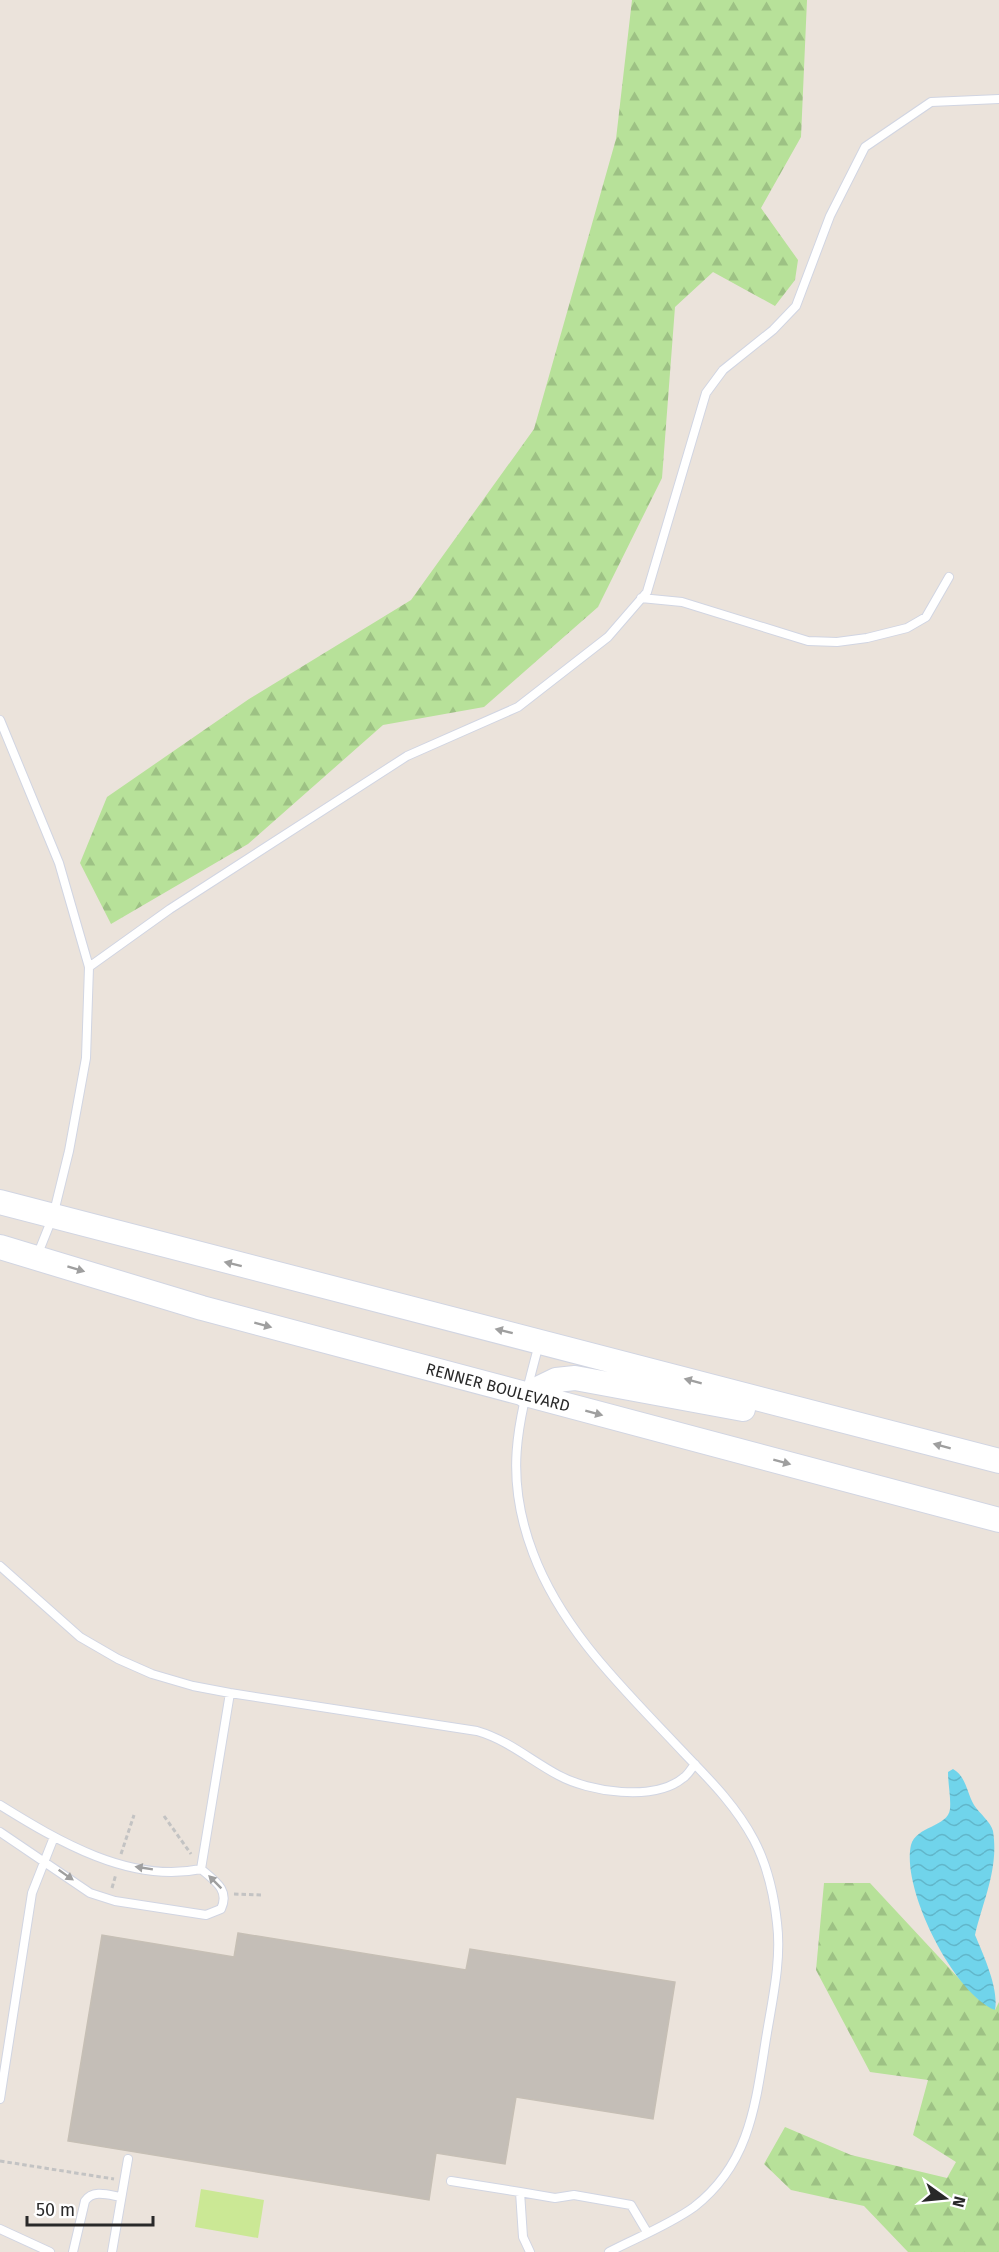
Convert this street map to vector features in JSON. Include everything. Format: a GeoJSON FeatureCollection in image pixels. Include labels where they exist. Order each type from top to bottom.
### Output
{"type":"FeatureCollection","features":[{"type":"Feature","properties":{"kind":"main road"},"geometry":{"type":"LineString","coordinates":[[0,1202],[999,1461]]}},
{"type":"Feature","properties":{"kind":"main road","name":"RENNER BOULEVARD"},"geometry":{"type":"LineString","coordinates":[[0,1246],[202,1308],[999,1520]]}},
{"type":"Feature","properties":{"kind":"main road"},"geometry":{"type":"LineString","coordinates":[[525,1395],[556,1380],[575,1378],[758,1412],[870,1427]]}},
{"type":"Feature","properties":{"kind":"main road"},"geometry":{"type":"LineString","coordinates":[[966,1511],[999,1502]]}},
{"type":"Feature","properties":{"kind":"lane"},"geometry":{"type":"LineString","coordinates":[[89,967],[170,909],[407,756],[518,707],[608,637],[647,592],[706,393],[723,370],[773,330],[796,306],[830,216],[865,147],[931,102],[999,99]]}},
{"type":"Feature","properties":{"kind":"lane"},"geometry":{"type":"LineString","coordinates":[[641,598],[682,602],[808,641],[837,642],[867,638],[907,628],[926,617],[949,577]]}},
{"type":"Feature","properties":{"kind":"lane"},"geometry":{"type":"LineString","coordinates":[[0,720],[59,863],[89,967],[86,1058],[69,1151],[53,1216],[37,1257]]}},
{"type":"Feature","properties":{"kind":"lane"},"geometry":{"type":"LineString","coordinates":[[540,1341],[518,1425],[514,1460],[518,1504],[533,1555],[561,1611],[597,1659],[734,1808],[755,1842],[770,1883],[777,1924],[777,1966],[758,2094],[750,2129],[736,2158],[716,2188],[692,2208],[609,2252]]}},
{"type":"Feature","properties":{"kind":"lane"},"geometry":{"type":"LineString","coordinates":[[0,1566],[6,1568],[40,1603],[80,1637],[118,1659],[194,1686],[477,1731],[515,1747],[578,1785],[610,1791],[645,1791],[667,1787],[683,1779],[695,1764]]}},
{"type":"Feature","properties":{"kind":"lane"},"geometry":{"type":"LineString","coordinates":[[201,1869],[230,1693]]}},
{"type":"Feature","properties":{"kind":"lane"},"geometry":{"type":"LineString","coordinates":[[0,1805],[54,1837],[85,1852],[125,1865],[180,1873],[201,1869]]}},
{"type":"Feature","properties":{"kind":"lane"},"geometry":{"type":"LineString","coordinates":[[0,1832],[44,1859],[90,1893],[115,1901],[206,1915],[221,1909],[225,1899],[224,1893],[201,1869]]}},
{"type":"Feature","properties":{"kind":"lane"},"geometry":{"type":"LineString","coordinates":[[0,2099],[32,1893],[54,1837]]}},
{"type":"Feature","properties":{"kind":"lane"},"geometry":{"type":"LineString","coordinates":[[112,2252],[128,2159]]}},
{"type":"Feature","properties":{"kind":"lane"},"geometry":{"type":"LineString","coordinates":[[451,2181],[555,2198],[574,2195],[631,2205],[647,2232]]}},
{"type":"Feature","properties":{"kind":"lane"},"geometry":{"type":"LineString","coordinates":[[520,2192],[523,2237],[530,2252]]}},
{"type":"Feature","properties":{"kind":"lane"},"geometry":{"type":"LineString","coordinates":[[73,2252],[88,2196],[97,2193],[122,2197]]}},
{"type":"Feature","properties":{"kind":"lane"},"geometry":{"type":"LineString","coordinates":[[0,2229],[50,2252]]}},
{"type":"Feature","properties":{"kind":"path"},"geometry":{"type":"LineString","coordinates":[[164,1816],[201,1869]]}},
{"type":"Feature","properties":{"kind":"path"},"geometry":{"type":"LineString","coordinates":[[224,1893],[262,1895]]}},
{"type":"Feature","properties":{"kind":"path"},"geometry":{"type":"LineString","coordinates":[[0,2161],[124,2180]]}},
{"type":"Feature","properties":{"kind":"green space"},"geometry":{"type":"Polygon","coordinates":[[[632,0],[807,0],[801,137],[761,208],[798,260],[795,280],[775,306],[713,272],[675,307],[662,478],[598,607],[484,707],[383,725],[248,844],[111,924],[80,863],[107,797],[249,699],[411,600],[534,429],[616,139],[632,0]]]}},
{"type":"Feature","properties":{"kind":"green space"},"geometry":{"type":"Polygon","coordinates":[[[824,1883],[870,1883],[977,1998],[995,2010],[999,2002],[999,2252],[908,2252],[864,2206],[791,2190],[764,2164],[785,2127],[851,2155],[947,2178],[956,2162],[913,2135],[928,2080],[870,2072],[816,1970],[824,1883]]]}},
{"type":"Feature","properties":{"kind":"green space"},"geometry":{"type":"Polygon","coordinates":[[[201,2189],[264,2200],[258,2238],[195,2227],[201,2189]]]}},
{"type":"Feature","properties":{"kind":"water"},"geometry":{"type":"Polygon","coordinates":[[[953,1769],[961,1776],[974,1805],[993,1831],[992,1871],[975,1935],[993,1983],[995,2010],[979,2000],[947,1962],[922,1912],[914,1887],[910,1864],[911,1845],[919,1834],[944,1820],[948,1815],[950,1804],[948,1772],[953,1769]]]}},
{"type":"Feature","properties":{"kind":"building"},"geometry":{"type":"Polygon","coordinates":[[[238,1933],[466,1970],[470,1949],[675,1982],[653,2119],[516,2097],[505,2164],[436,2153],[429,2200],[68,2141],[102,1935],[234,1957],[238,1933]]]}}]}
